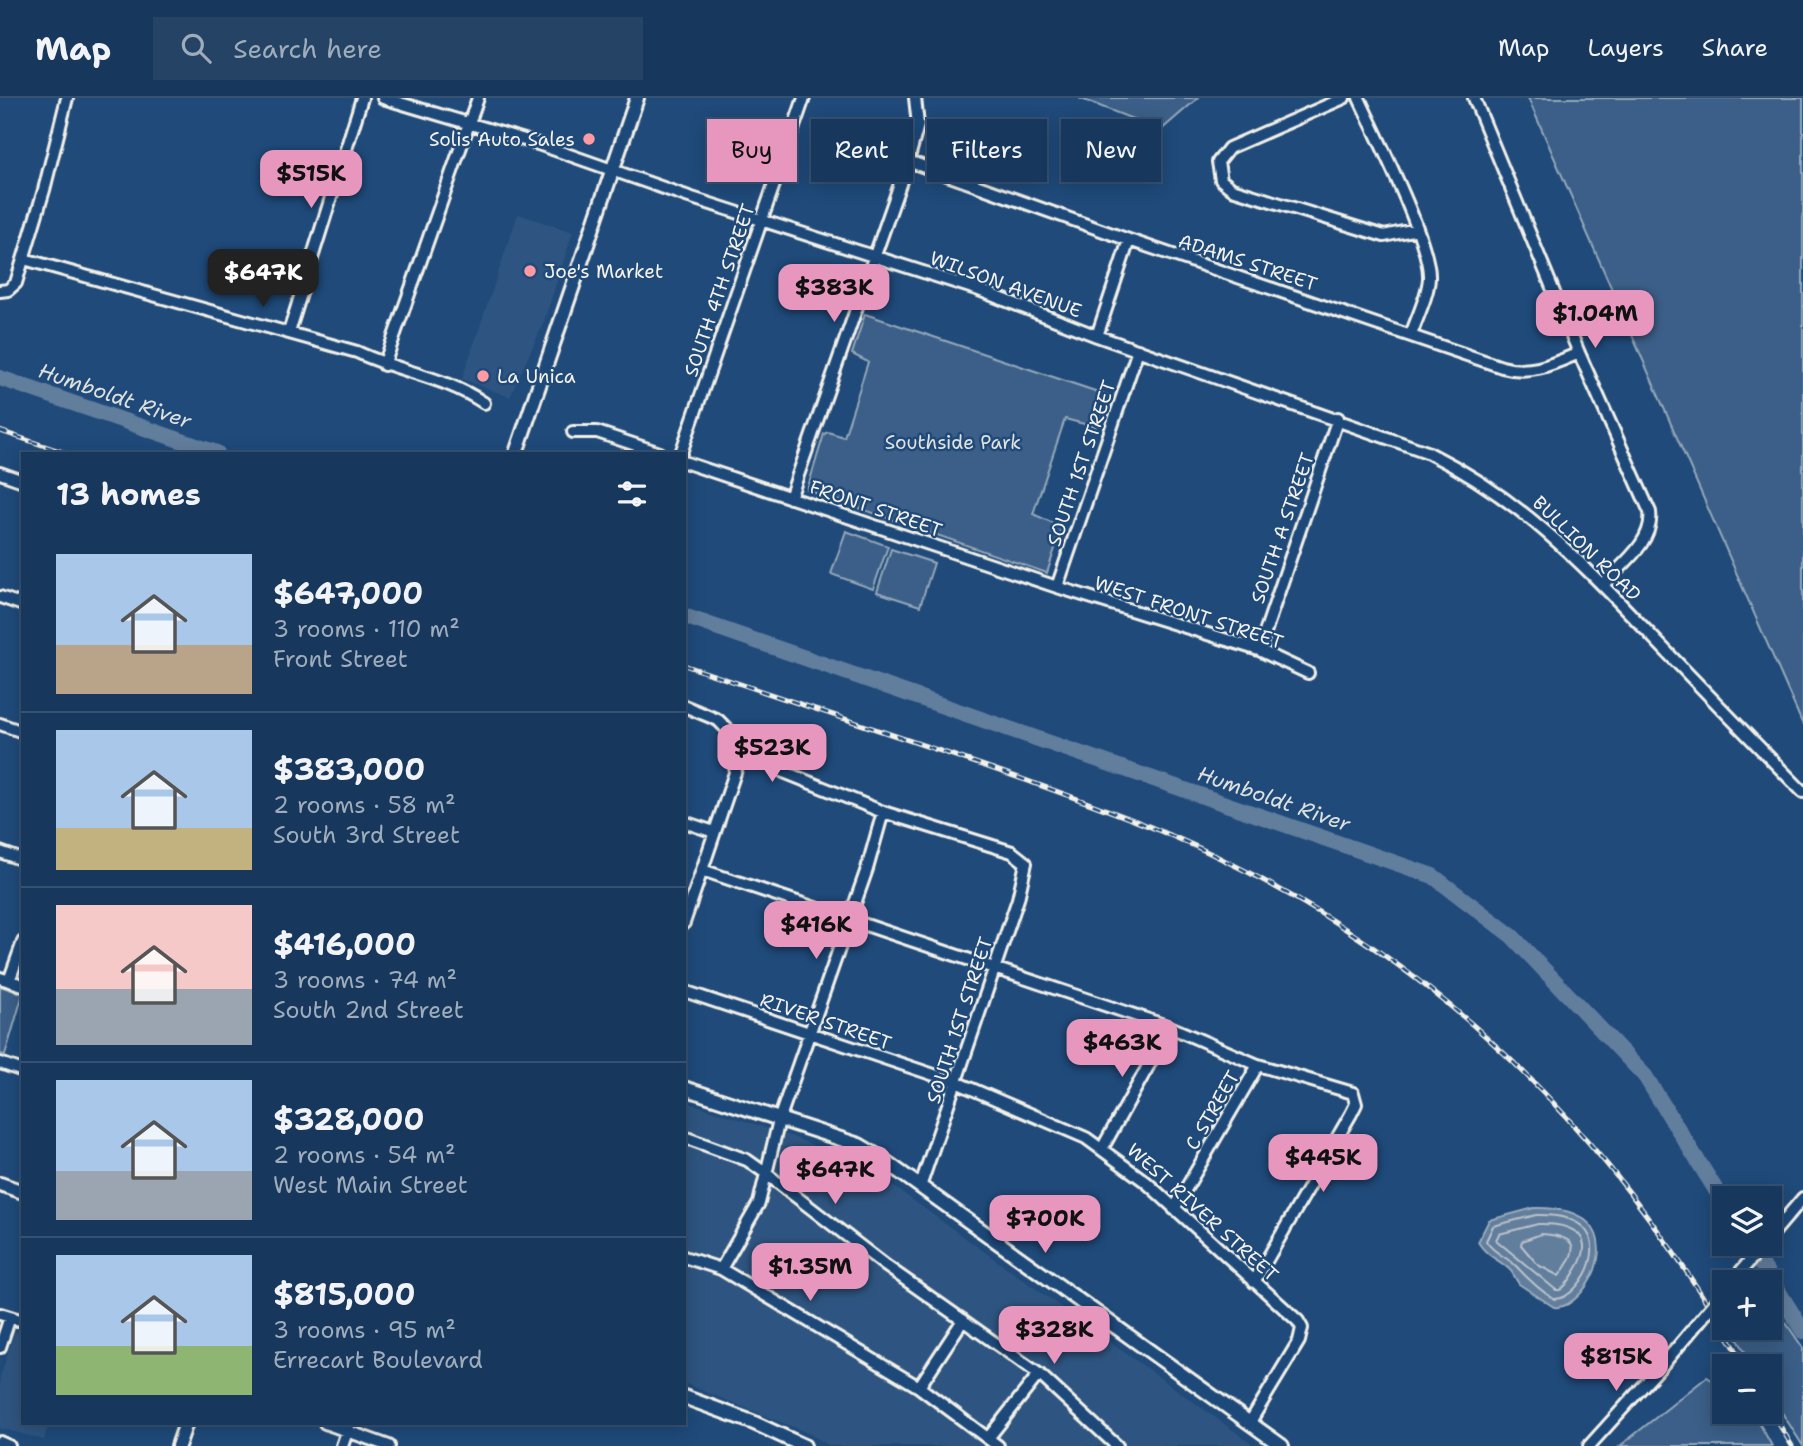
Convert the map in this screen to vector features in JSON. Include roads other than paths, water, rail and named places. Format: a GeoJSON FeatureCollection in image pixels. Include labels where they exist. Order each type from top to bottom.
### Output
{"type":"FeatureCollection","features":[{"type":"Feature","properties":{"kind":"main road"},"geometry":{"type":"LineString","coordinates":[[516,452],[637,98]]}},
{"type":"Feature","properties":{"kind":"main road"},"geometry":{"type":"LineString","coordinates":[[686,1089],[859,1145],[1282,1446]]}},
{"type":"Feature","properties":{"kind":"main road"},"geometry":{"type":"LineString","coordinates":[[0,1184],[21,1191]]}},
{"type":"Feature","properties":{"kind":"main road"},"geometry":{"type":"LineString","coordinates":[[686,1398],[752,1422],[804,1446]]}},
{"type":"Feature","properties":{"kind":"main road"},"geometry":{"type":"LineString","coordinates":[[178,1446],[185,1425]]}},
{"type":"Feature","properties":{"kind":"street"},"geometry":{"type":"LineString","coordinates":[[1,291],[16,284],[67,98]]}},
{"type":"Feature","properties":{"kind":"street"},"geometry":{"type":"LineString","coordinates":[[289,332],[362,98]]}},
{"type":"Feature","properties":{"kind":"street","name":"WILSON AVENUE"},"geometry":{"type":"LineString","coordinates":[[383,98],[468,122],[979,290],[1097,336]]}},
{"type":"Feature","properties":{"kind":"street"},"geometry":{"type":"LineString","coordinates":[[384,365],[478,98]]}},
{"type":"Feature","properties":{"kind":"street","name":"SOUTH 4TH STREET"},"geometry":{"type":"LineString","coordinates":[[681,452],[804,98]]}},
{"type":"Feature","properties":{"kind":"street"},"geometry":{"type":"LineString","coordinates":[[913,143],[918,125],[915,98]]}},
{"type":"Feature","properties":{"kind":"street"},"geometry":{"type":"LineString","coordinates":[[1344,98],[1229,148],[1218,162],[1221,180],[1232,189],[1384,236],[1417,229]]}},
{"type":"Feature","properties":{"kind":"street"},"geometry":{"type":"LineString","coordinates":[[1360,98],[1417,229],[1429,265],[1429,281],[1411,335]]}},
{"type":"Feature","properties":{"kind":"street"},"geometry":{"type":"LineString","coordinates":[[1474,98],[1579,353],[1650,512],[1651,522],[1644,541],[1602,585]]}},
{"type":"Feature","properties":{"kind":"street","name":"ADAMS STREET"},"geometry":{"type":"LineString","coordinates":[[913,163],[1129,240],[1513,370],[1541,369],[1579,353]]}},
{"type":"Feature","properties":{"kind":"street"},"geometry":{"type":"LineString","coordinates":[[790,498],[900,182]]}},
{"type":"Feature","properties":{"kind":"street"},"geometry":{"type":"LineString","coordinates":[[1097,336],[1129,240]]}},
{"type":"Feature","properties":{"kind":"street"},"geometry":{"type":"LineString","coordinates":[[24,259],[357,352],[384,365],[461,388],[484,403]]}},
{"type":"Feature","properties":{"kind":"street","name":"BULLION ROAD"},"geometry":{"type":"LineString","coordinates":[[1097,336],[1338,418],[1427,452],[1467,472],[1529,515],[1602,585],[1803,792]]}},
{"type":"Feature","properties":{"kind":"street","name":"SOUTH 1ST STREET"},"geometry":{"type":"LineString","coordinates":[[1057,587],[1138,350]]}},
{"type":"Feature","properties":{"kind":"street","name":"SOUTH A STREET"},"geometry":{"type":"LineString","coordinates":[[1259,650],[1338,418]]}},
{"type":"Feature","properties":{"kind":"street"},"geometry":{"type":"LineString","coordinates":[[573,432],[597,432],[657,452]]}},
{"type":"Feature","properties":{"kind":"street","name":"FRONT STREET"},"geometry":{"type":"LineString","coordinates":[[686,463],[1057,587]]}},
{"type":"Feature","properties":{"kind":"street"},"geometry":{"type":"LineString","coordinates":[[0,472],[21,480]]}},
{"type":"Feature","properties":{"kind":"street","name":"WEST FRONT STREET"},"geometry":{"type":"LineString","coordinates":[[1057,587],[1259,650],[1308,673]]}},
{"type":"Feature","properties":{"kind":"street"},"geometry":{"type":"LineString","coordinates":[[0,597],[21,604]]}},
{"type":"Feature","properties":{"kind":"street"},"geometry":{"type":"LineString","coordinates":[[686,707],[718,720],[744,746],[784,772],[883,812],[779,1120],[764,1172],[759,1203],[721,1269]]}},
{"type":"Feature","properties":{"kind":"street"},"geometry":{"type":"LineString","coordinates":[[0,724],[21,731]]}},
{"type":"Feature","properties":{"kind":"street"},"geometry":{"type":"LineString","coordinates":[[686,917],[744,746]]}},
{"type":"Feature","properties":{"kind":"street","name":"SOUTH 1ST STREET"},"geometry":{"type":"LineString","coordinates":[[883,812],[1012,852],[1026,863],[1018,899],[920,1187]]}},
{"type":"Feature","properties":{"kind":"street"},"geometry":{"type":"LineString","coordinates":[[686,823],[714,832]]}},
{"type":"Feature","properties":{"kind":"street"},"geometry":{"type":"LineString","coordinates":[[0,852],[21,859]]}},
{"type":"Feature","properties":{"kind":"street"},"geometry":{"type":"LineString","coordinates":[[702,870],[1170,1027],[1258,1065],[1353,1093],[1356,1097],[1351,1114],[1254,1282]]}},
{"type":"Feature","properties":{"kind":"street"},"geometry":{"type":"LineString","coordinates":[[5,979],[21,946]]}},
{"type":"Feature","properties":{"kind":"street","name":"RIVER STREET"},"geometry":{"type":"LineString","coordinates":[[686,992],[957,1083]]}},
{"type":"Feature","properties":{"kind":"street"},"geometry":{"type":"LineString","coordinates":[[1102,1147],[1170,1027]]}},
{"type":"Feature","properties":{"kind":"street"},"geometry":{"type":"LineString","coordinates":[[0,1063],[21,1070]]}},
{"type":"Feature","properties":{"kind":"street","name":"C STREET"},"geometry":{"type":"LineString","coordinates":[[1174,1209],[1258,1065]]}},
{"type":"Feature","properties":{"kind":"street","name":"WEST RIVER STREET"},"geometry":{"type":"LineString","coordinates":[[957,1083],[1102,1147],[1291,1313],[1301,1328],[1299,1341],[1250,1422]]}},
{"type":"Feature","properties":{"kind":"street"},"geometry":{"type":"LineString","coordinates":[[686,1138],[747,1160],[764,1172],[886,1266],[1039,1374],[1117,1446]]}},
{"type":"Feature","properties":{"kind":"street"},"geometry":{"type":"LineString","coordinates":[[1782,1223],[1803,1198]]}},
{"type":"Feature","properties":{"kind":"street"},"geometry":{"type":"LineString","coordinates":[[1742,1270],[1754,1256]]}},
{"type":"Feature","properties":{"kind":"street"},"geometry":{"type":"LineString","coordinates":[[686,1258],[721,1269],[919,1387],[998,1446]]}},
{"type":"Feature","properties":{"kind":"street"},"geometry":{"type":"LineString","coordinates":[[1589,1446],[1712,1306]]}},
{"type":"Feature","properties":{"kind":"street"},"geometry":{"type":"LineString","coordinates":[[0,1347],[5,1315]]}},
{"type":"Feature","properties":{"kind":"street"},"geometry":{"type":"LineString","coordinates":[[919,1387],[963,1320]]}},
{"type":"Feature","properties":{"kind":"street"},"geometry":{"type":"LineString","coordinates":[[989,1437],[1039,1374]]}},
{"type":"Feature","properties":{"kind":"street"},"geometry":{"type":"LineString","coordinates":[[342,1446],[349,1426],[389,1446]]}},
{"type":"Feature","properties":{"kind":"street"},"geometry":{"type":"LineString","coordinates":[[0,1442],[9,1446]]}},
{"type":"Feature","properties":{"kind":"water"},"geometry":{"type":"Polygon","coordinates":[[[1534,1208],[1568,1212],[1588,1223],[1598,1239],[1598,1258],[1592,1277],[1581,1293],[1567,1304],[1554,1307],[1519,1284],[1510,1270],[1485,1251],[1478,1242],[1489,1220],[1534,1208]]]}},
{"type":"Feature","properties":{"kind":"waterway","name":"Humboldt River"},"geometry":{"type":"LineString","coordinates":[[0,378],[214,452]]}},
{"type":"Feature","properties":{"kind":"waterway","name":"Humboldt River"},"geometry":{"type":"LineString","coordinates":[[686,617],[1433,876],[1512,936],[1645,1076],[1713,1186]]}},
{"type":"Feature","properties":{"kind":"waterway","name":"Humboldt River"},"geometry":{"type":"LineString","coordinates":[[1756,1256],[1803,1331]]}},
{"type":"Feature","properties":{"kind":"railway"},"geometry":{"type":"LineString","coordinates":[[0,431],[63,452]]}},
{"type":"Feature","properties":{"kind":"railway"},"geometry":{"type":"LineString","coordinates":[[686,666],[985,766],[1148,826],[1218,857],[1304,903],[1382,954],[1455,1009],[1522,1070],[1584,1136],[1641,1208],[1695,1285],[1738,1354]]}},
{"type":"Feature","properties":{"kind":"railway"},"geometry":{"type":"LineString","coordinates":[[1779,1424],[1792,1446]]}},
{"type":"Feature","properties":{"kind":"place","name":"Solis Auto Sales"},"geometry":{"type":"Point","coordinates":[589,139]}},
{"type":"Feature","properties":{"kind":"place","name":"Joe's Market"},"geometry":{"type":"Point","coordinates":[530,271]}},
{"type":"Feature","properties":{"kind":"place","name":"La Unica"},"geometry":{"type":"Point","coordinates":[483,376]}},
{"type":"Feature","properties":{"kind":"park label","name":"Southside Park"},"geometry":{"type":"Point","coordinates":[953,442]}}]}
